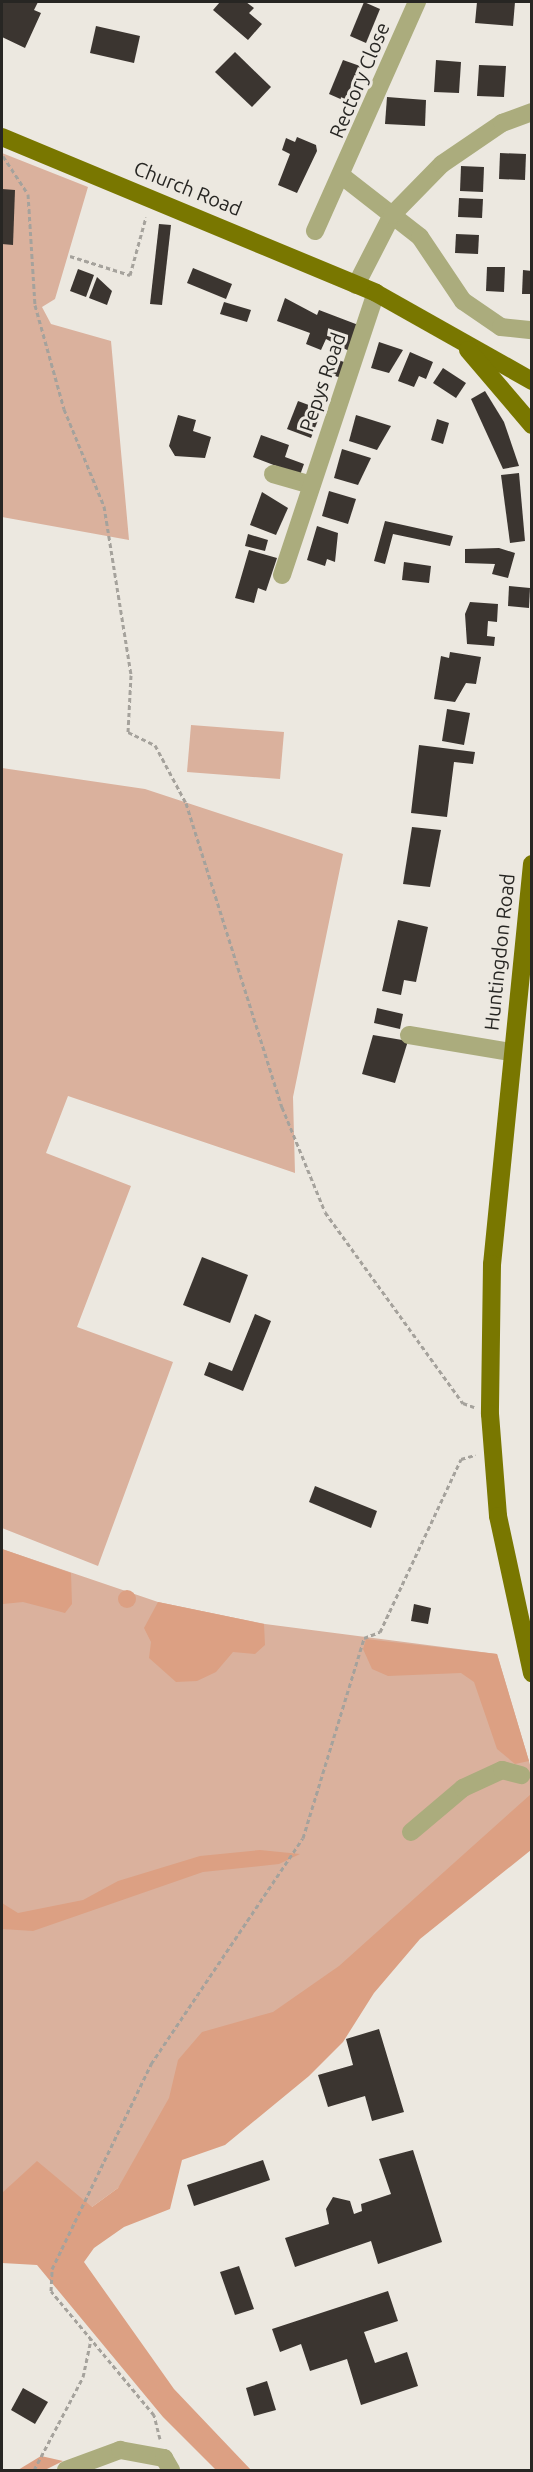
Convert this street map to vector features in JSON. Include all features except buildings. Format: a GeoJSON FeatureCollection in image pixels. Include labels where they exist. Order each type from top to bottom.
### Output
{"type":"FeatureCollection","features":[{"type":"Feature","properties":{"kind":"main road","name":"Church Road"},"geometry":{"type":"LineString","coordinates":[[2,137],[356,285]]}},
{"type":"Feature","properties":{"kind":"main road"},"geometry":{"type":"LineString","coordinates":[[356,285],[376,293],[531,381]]}},
{"type":"Feature","properties":{"kind":"main road"},"geometry":{"type":"LineString","coordinates":[[457,338],[531,425]]}},
{"type":"Feature","properties":{"kind":"main road","name":"Huntingdon Road"},"geometry":{"type":"LineString","coordinates":[[531,864],[525,974],[512,1049],[492,1264],[490,1414],[498,1516],[531,1673]]}},
{"type":"Feature","properties":{"kind":"street","name":"Rectory Close"},"geometry":{"type":"LineString","coordinates":[[315,231],[342,176],[417,2]]}},
{"type":"Feature","properties":{"kind":"street"},"geometry":{"type":"LineString","coordinates":[[356,285],[392,215],[442,164],[502,123],[531,112]]}},
{"type":"Feature","properties":{"kind":"street"},"geometry":{"type":"LineString","coordinates":[[342,176],[420,237],[463,301],[501,327],[531,330]]}},
{"type":"Feature","properties":{"kind":"street","name":"Pepys Road"},"geometry":{"type":"LineString","coordinates":[[282,575],[376,293]]}},
{"type":"Feature","properties":{"kind":"street"},"geometry":{"type":"LineString","coordinates":[[273,474],[311,485]]}},
{"type":"Feature","properties":{"kind":"street"},"geometry":{"type":"LineString","coordinates":[[409,1035],[512,1049]]}},
{"type":"Feature","properties":{"kind":"street"},"geometry":{"type":"LineString","coordinates":[[411,1832],[458,1791],[502,1770],[521,1775]]}},
{"type":"Feature","properties":{"kind":"street"},"geometry":{"type":"LineString","coordinates":[[66,2470],[120,2450],[167,2464]]}},
{"type":"Feature","properties":{"kind":"path"},"geometry":{"type":"LineString","coordinates":[[2,153],[28,194],[34,305],[64,409],[104,506],[131,675],[128,732],[155,745],[186,803],[282,1107],[325,1212],[463,1402],[490,1414]]}},
{"type":"Feature","properties":{"kind":"path"},"geometry":{"type":"LineString","coordinates":[[70,256],[130,275],[152,198]]}},
{"type":"Feature","properties":{"kind":"path"},"geometry":{"type":"LineString","coordinates":[[167,2464],[154,2415],[51,2291],[52,2269],[151,2064],[303,1838],[364,1638],[380,1632],[461,1459],[474,1454]]}},
{"type":"Feature","properties":{"kind":"path"},"geometry":{"type":"LineString","coordinates":[[34,2470],[83,2377],[91,2338]]}},
{"type":"Feature","properties":{"kind":"shaded area"},"geometry":{"type":"Polygon","coordinates":[[[2,153],[88,187],[55,299],[42,307],[51,324],[111,341],[129,540],[2,517],[2,153]]]}},
{"type":"Feature","properties":{"kind":"shaded area"},"geometry":{"type":"Polygon","coordinates":[[[191,725],[284,732],[280,779],[187,772],[191,725]]]}},
{"type":"Feature","properties":{"kind":"shaded area"},"geometry":{"type":"Polygon","coordinates":[[[2,768],[145,789],[343,854],[293,1097],[295,1173],[68,1096],[46,1153],[131,1186],[77,1327],[173,1362],[98,1566],[2,1528],[2,768]]]}},
{"type":"Feature","properties":{"kind":"shaded area"},"geometry":{"type":"Polygon","coordinates":[[[2,1549],[158,1602],[265,1624],[497,1654],[531,1768],[531,1828],[118,2188],[92,2207],[2,2214],[2,1549]]]}},
{"type":"Feature","properties":{"kind":"shaded area"},"geometry":{"type":"Polygon","coordinates":[[[2,1549],[71,1573],[72,1604],[65,1613],[23,1602],[3,1604],[2,1549]]]}},
{"type":"Feature","properties":{"kind":"shaded area"},"geometry":{"type":"Polygon","coordinates":[[[127,1590],[133,1593],[136,1599],[133,1605],[127,1608],[121,1605],[118,1599],[121,1593],[127,1590]]]}},
{"type":"Feature","properties":{"kind":"shaded area"},"geometry":{"type":"Polygon","coordinates":[[[158,1602],[264,1624],[265,1645],[255,1654],[233,1652],[216,1672],[197,1681],[176,1682],[149,1658],[151,1642],[144,1628],[158,1602]]]}},
{"type":"Feature","properties":{"kind":"shaded area"},"geometry":{"type":"Polygon","coordinates":[[[366,1639],[497,1654],[529,1761],[515,1764],[497,1749],[474,1682],[461,1673],[388,1676],[372,1669],[363,1649],[366,1639]]]}},
{"type":"Feature","properties":{"kind":"shaded area"},"geometry":{"type":"Polygon","coordinates":[[[531,1794],[531,1850],[420,1939],[374,1993],[343,2042],[309,2076],[225,2145],[182,2160],[170,2209],[124,2227],[94,2248],[84,2262],[174,2389],[251,2470],[216,2470],[163,2417],[37,2265],[2,2263],[2,2193],[37,2161],[92,2207],[118,2188],[169,2098],[178,2060],[202,2032],[273,2012],[339,1966],[531,1794]]]}},
{"type":"Feature","properties":{"kind":"shaded area"},"geometry":{"type":"Polygon","coordinates":[[[260,1850],[300,1854],[279,1864],[203,1872],[33,1931],[2,1929],[2,1903],[18,1913],[83,1900],[118,1881],[200,1856],[260,1850]]]}},
{"type":"Feature","properties":{"kind":"shaded area"},"geometry":{"type":"Polygon","coordinates":[[[41,2456],[63,2461],[45,2470],[18,2470],[41,2456]]]}}]}
